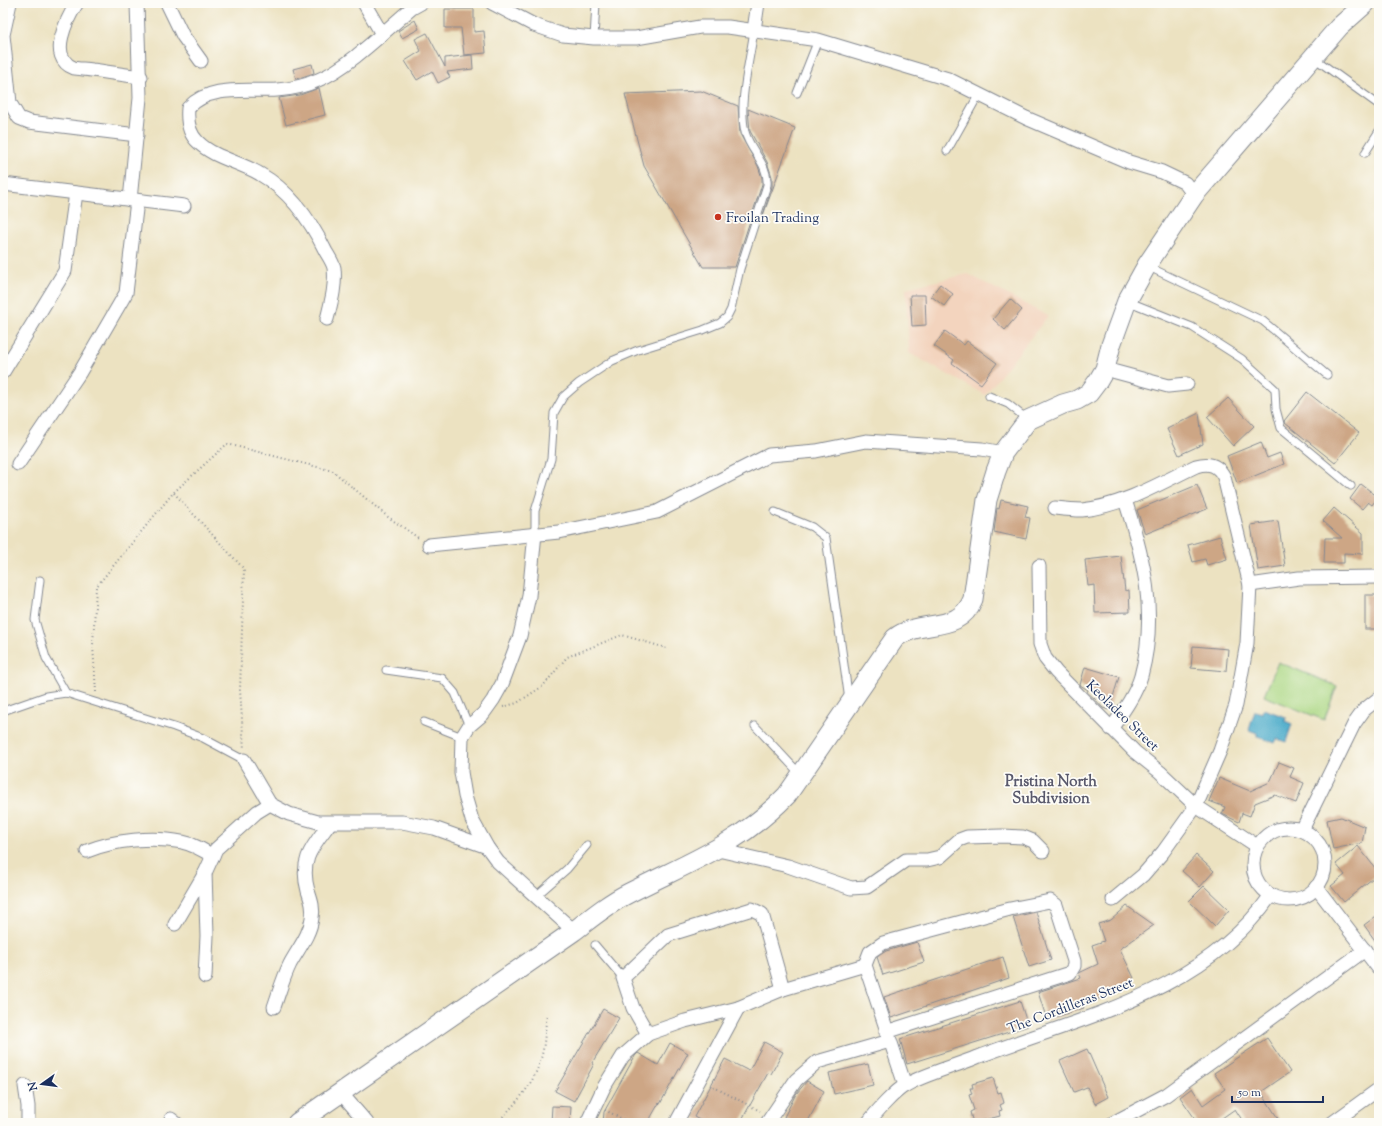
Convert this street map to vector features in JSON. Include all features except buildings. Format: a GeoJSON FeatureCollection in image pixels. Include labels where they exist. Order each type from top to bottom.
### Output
{"type":"FeatureCollection","features":[{"type":"Feature","properties":{"kind":"street"},"geometry":{"type":"LineString","coordinates":[[10,3],[3,35],[10,103],[19,118],[29,122],[137,135]]}},
{"type":"Feature","properties":{"kind":"street"},"geometry":{"type":"LineString","coordinates":[[78,3],[67,20],[62,33],[61,45],[63,59],[73,67],[140,77]]}},
{"type":"Feature","properties":{"kind":"street"},"geometry":{"type":"LineString","coordinates":[[18,464],[80,372],[126,293],[140,77],[137,3]]}},
{"type":"Feature","properties":{"kind":"street"},"geometry":{"type":"LineString","coordinates":[[167,3],[183,36],[201,61]]}},
{"type":"Feature","properties":{"kind":"street"},"geometry":{"type":"LineString","coordinates":[[364,3],[382,34]]}},
{"type":"Feature","properties":{"kind":"street"},"geometry":{"type":"LineString","coordinates":[[327,319],[333,298],[334,267],[311,224],[296,204],[274,183],[259,173],[208,150],[196,141],[190,130],[188,108],[195,101],[211,94],[226,91],[277,90],[298,87],[319,80],[339,68],[412,8],[422,3]]}},
{"type":"Feature","properties":{"kind":"street"},"geometry":{"type":"LineString","coordinates":[[492,3],[534,25],[563,35],[594,38],[636,38],[700,27],[754,30],[818,40],[948,79],[1070,137],[1129,162],[1168,175],[1185,184],[1194,195]]}},
{"type":"Feature","properties":{"kind":"street"},"geometry":{"type":"LineString","coordinates":[[754,30],[758,3]]}},
{"type":"Feature","properties":{"kind":"street"},"geometry":{"type":"LineString","coordinates":[[297,1123],[574,931],[602,909],[628,893],[718,850],[749,830],[772,811],[787,795],[895,638],[911,630],[952,621],[963,616],[968,610],[973,599],[987,500],[1003,453],[1028,420],[1063,404],[1077,400],[1089,393],[1105,369],[1127,301],[1147,265],[1194,195],[1339,27],[1366,3]]}},
{"type":"Feature","properties":{"kind":"street"},"geometry":{"type":"LineString","coordinates":[[3,184],[184,206]]}},
{"type":"Feature","properties":{"kind":"street"},"geometry":{"type":"LineString","coordinates":[[3,372],[65,270],[76,193]]}},
{"type":"Feature","properties":{"kind":"street"},"geometry":{"type":"LineString","coordinates":[[1105,369],[1168,386],[1187,384]]}},
{"type":"Feature","properties":{"kind":"street"},"geometry":{"type":"LineString","coordinates":[[429,545],[559,532],[657,512],[769,455],[816,451],[866,441],[974,448],[1003,453]]}},
{"type":"Feature","properties":{"kind":"street"},"geometry":{"type":"LineString","coordinates":[[1054,508],[1082,510],[1103,506],[1125,500],[1204,463],[1214,465],[1221,471],[1224,478],[1250,586],[1248,642],[1236,705],[1220,751],[1196,806],[1163,852],[1143,874],[1113,900]]}},
{"type":"Feature","properties":{"kind":"street"},"geometry":{"type":"LineString","coordinates":[[1111,729],[1124,709],[1141,677],[1148,631],[1148,588],[1138,540],[1125,500]]}},
{"type":"Feature","properties":{"kind":"street"},"geometry":{"type":"LineString","coordinates":[[535,534],[529,596],[520,636],[502,684],[493,700],[483,714],[469,726],[462,738],[461,772],[465,796],[472,820],[487,847],[498,862],[574,931]]}},
{"type":"Feature","properties":{"kind":"street","name":"Keoladeo Street"},"geometry":{"type":"LineString","coordinates":[[1039,566],[1040,644],[1045,658],[1056,672],[1111,729],[1196,806],[1257,846]]}},
{"type":"Feature","properties":{"kind":"street"},"geometry":{"type":"LineString","coordinates":[[1250,586],[1299,578],[1379,577]]}},
{"type":"Feature","properties":{"kind":"street"},"geometry":{"type":"LineString","coordinates":[[1302,830],[1354,724],[1364,710],[1379,698]]}},
{"type":"Feature","properties":{"kind":"street"},"geometry":{"type":"LineString","coordinates":[[244,760],[270,804],[289,814],[308,820],[330,822],[402,822],[434,828],[487,847]]}},
{"type":"Feature","properties":{"kind":"street"},"geometry":{"type":"LineString","coordinates":[[175,924],[205,873],[216,849],[232,834],[270,804]]}},
{"type":"Feature","properties":{"kind":"street"},"geometry":{"type":"LineString","coordinates":[[274,1007],[290,965],[310,928],[313,904],[305,874],[305,861],[308,854],[330,822]]}},
{"type":"Feature","properties":{"kind":"street"},"geometry":{"type":"LineString","coordinates":[[1289,828],[1302,830],[1312,836],[1319,844],[1324,855],[1325,866],[1322,877],[1316,887],[1307,895],[1287,900],[1271,895],[1258,882],[1254,873],[1254,855],[1257,846],[1262,839],[1277,830],[1289,828]]}},
{"type":"Feature","properties":{"kind":"street"},"geometry":{"type":"LineString","coordinates":[[718,850],[788,866],[857,889],[867,887],[906,860],[927,860],[940,857],[959,840],[967,837],[1023,837],[1033,841],[1044,851]]}},
{"type":"Feature","properties":{"kind":"street"},"geometry":{"type":"LineString","coordinates":[[88,850],[113,842],[166,840],[196,846],[213,856]]}},
{"type":"Feature","properties":{"kind":"street"},"geometry":{"type":"LineString","coordinates":[[205,873],[207,936],[205,977]]}},
{"type":"Feature","properties":{"kind":"street"},"geometry":{"type":"LineString","coordinates":[[1316,887],[1379,969]]}},
{"type":"Feature","properties":{"kind":"street","name":"The Cordilleras Street"},"geometry":{"type":"LineString","coordinates":[[868,1123],[905,1085],[997,1050],[1084,1020],[1142,996],[1195,966],[1227,943],[1259,912],[1271,895]]}},
{"type":"Feature","properties":{"kind":"street"},"geometry":{"type":"LineString","coordinates":[[769,1120],[796,1080],[817,1062],[888,1036],[1070,973],[1074,966],[1074,961],[1058,908],[1053,902],[1044,902],[883,943],[870,952],[865,965],[888,1036],[905,1085]]}},
{"type":"Feature","properties":{"kind":"street"},"geometry":{"type":"LineString","coordinates":[[648,1034],[633,1008],[623,978],[668,935],[752,909],[762,914],[783,989]]}},
{"type":"Feature","properties":{"kind":"street"},"geometry":{"type":"LineString","coordinates":[[1113,1123],[1166,1094],[1365,950]]}},
{"type":"Feature","properties":{"kind":"street"},"geometry":{"type":"LineString","coordinates":[[587,1123],[604,1087],[623,1056],[648,1034],[685,1021],[738,1008],[783,989],[865,965]]}},
{"type":"Feature","properties":{"kind":"street"},"geometry":{"type":"LineString","coordinates":[[676,1123],[738,1008]]}},
{"type":"Feature","properties":{"kind":"street"},"geometry":{"type":"LineString","coordinates":[[25,1086],[28,1106],[28,1123]]}},
{"type":"Feature","properties":{"kind":"street"},"geometry":{"type":"LineString","coordinates":[[1332,1123],[1379,1089]]}},
{"type":"Feature","properties":{"kind":"street"},"geometry":{"type":"LineString","coordinates":[[341,1093],[367,1123]]}},
{"type":"Feature","properties":{"kind":"lane"},"geometry":{"type":"LineString","coordinates":[[594,38],[596,3]]}},
{"type":"Feature","properties":{"kind":"lane"},"geometry":{"type":"LineString","coordinates":[[535,534],[535,512],[551,459],[554,413],[564,397],[579,383],[612,361],[638,350],[703,330],[720,323],[727,318],[740,269],[767,184],[768,175],[745,133],[742,112],[754,30]]}},
{"type":"Feature","properties":{"kind":"lane"},"geometry":{"type":"LineString","coordinates":[[797,93],[818,40]]}},
{"type":"Feature","properties":{"kind":"lane"},"geometry":{"type":"LineString","coordinates":[[1313,57],[1379,104]]}},
{"type":"Feature","properties":{"kind":"lane"},"geometry":{"type":"LineString","coordinates":[[947,151],[978,94]]}},
{"type":"Feature","properties":{"kind":"lane"},"geometry":{"type":"LineString","coordinates":[[1365,153],[1379,131]]}},
{"type":"Feature","properties":{"kind":"lane"},"geometry":{"type":"LineString","coordinates":[[1147,265],[1263,321],[1327,375]]}},
{"type":"Feature","properties":{"kind":"lane"},"geometry":{"type":"LineString","coordinates":[[1127,301],[1192,327],[1242,359],[1275,389],[1276,409],[1281,428],[1351,486]]}},
{"type":"Feature","properties":{"kind":"lane"},"geometry":{"type":"LineString","coordinates":[[989,396],[1008,404],[1028,420]]}},
{"type":"Feature","properties":{"kind":"lane"},"geometry":{"type":"LineString","coordinates":[[775,512],[812,527],[826,538],[849,704]]}},
{"type":"Feature","properties":{"kind":"lane"},"geometry":{"type":"LineString","coordinates":[[40,580],[35,620],[46,658],[66,694]]}},
{"type":"Feature","properties":{"kind":"lane"},"geometry":{"type":"LineString","coordinates":[[386,670],[442,678],[455,693],[469,726]]}},
{"type":"Feature","properties":{"kind":"lane"},"geometry":{"type":"LineString","coordinates":[[3,711],[46,696],[66,694],[174,726],[203,738],[244,760]]}},
{"type":"Feature","properties":{"kind":"lane"},"geometry":{"type":"LineString","coordinates":[[424,722],[462,738]]}},
{"type":"Feature","properties":{"kind":"lane"},"geometry":{"type":"LineString","coordinates":[[755,726],[801,776]]}},
{"type":"Feature","properties":{"kind":"lane"},"geometry":{"type":"LineString","coordinates":[[536,896],[567,869],[587,845]]}},
{"type":"Feature","properties":{"kind":"lane"},"geometry":{"type":"LineString","coordinates":[[595,945],[623,978]]}},
{"type":"Feature","properties":{"kind":"path"},"geometry":{"type":"LineString","coordinates":[[97,703],[93,646],[96,587],[173,493],[227,444],[334,471],[388,517],[429,545]]}},
{"type":"Feature","properties":{"kind":"path"},"geometry":{"type":"LineString","coordinates":[[173,493],[244,569],[240,690],[244,760]]}},
{"type":"Feature","properties":{"kind":"path"},"geometry":{"type":"LineString","coordinates":[[483,714],[517,702],[543,686],[567,657],[622,635],[666,648]]}},
{"type":"Feature","properties":{"kind":"path"},"geometry":{"type":"LineString","coordinates":[[497,1123],[526,1092],[536,1074],[543,1049],[547,1015]]}},
{"type":"Feature","properties":{"kind":"path"},"geometry":{"type":"LineString","coordinates":[[700,1080],[769,1120]]}},
{"type":"Feature","properties":{"kind":"path"},"geometry":{"type":"LineString","coordinates":[[596,1106],[630,1123]]}},
{"type":"Feature","properties":{"kind":"shaded area"},"geometry":{"type":"Polygon","coordinates":[[[968,274],[1048,316],[985,395],[909,353],[906,288],[968,274]]]}},
{"type":"Feature","properties":{"kind":"green space"},"geometry":{"type":"Polygon","coordinates":[[[1278,662],[1337,686],[1324,720],[1264,696],[1278,662]]]}},
{"type":"Feature","properties":{"kind":"water"},"geometry":{"type":"Polygon","coordinates":[[[1263,709],[1286,717],[1285,721],[1292,724],[1286,742],[1277,739],[1275,743],[1257,736],[1257,733],[1249,730],[1255,711],[1262,713],[1263,709]]]}},
{"type":"Feature","properties":{"kind":"place","name":"Froilan Trading"},"geometry":{"type":"Point","coordinates":[718,217]}},
{"type":"Feature","properties":{"kind":"district","name":"Pristina North Subdivision"},"geometry":{"type":"Point","coordinates":[1051,790]}}]}
